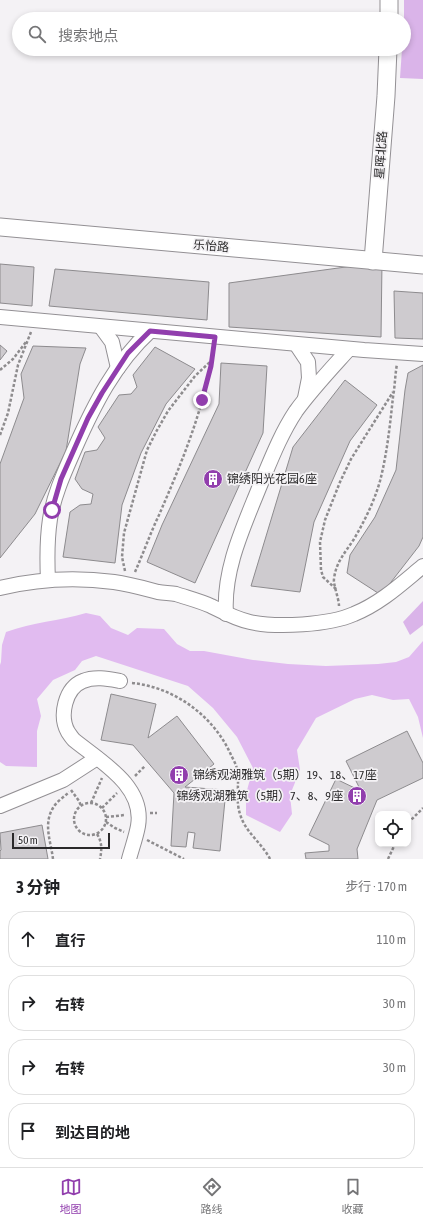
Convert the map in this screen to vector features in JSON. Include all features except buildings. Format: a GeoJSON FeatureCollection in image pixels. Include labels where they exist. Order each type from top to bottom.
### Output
{"type":"FeatureCollection","features":[{"type":"Feature","properties":{"kind":"street"},"geometry":{"type":"LineString","coordinates":[[389,0],[389,12]]}},
{"type":"Feature","properties":{"kind":"street","name":"星晖北路"},"geometry":{"type":"LineString","coordinates":[[373,261],[388,56]]}},
{"type":"Feature","properties":{"kind":"street","name":"乐怡路"},"geometry":{"type":"LineString","coordinates":[[0,227],[423,265]]}},
{"type":"Feature","properties":{"kind":"street"},"geometry":{"type":"LineString","coordinates":[[0,317],[350,349],[423,354]]}},
{"type":"Feature","properties":{"kind":"street"},"geometry":{"type":"LineString","coordinates":[[101,327],[112,342],[118,368]]}},
{"type":"Feature","properties":{"kind":"street"},"geometry":{"type":"LineString","coordinates":[[48,580],[47,563],[50,520],[61,479],[88,418],[102,393],[136,344],[150,331]]}},
{"type":"Feature","properties":{"kind":"street"},"geometry":{"type":"LineString","coordinates":[[296,344],[308,362],[309,378],[305,400]]}},
{"type":"Feature","properties":{"kind":"street"},"geometry":{"type":"LineString","coordinates":[[226,614],[225,600],[230,570],[242,533],[268,466],[283,433],[296,411],[350,349]]}},
{"type":"Feature","properties":{"kind":"street"},"geometry":{"type":"LineString","coordinates":[[0,588],[19,583],[48,580],[72,579],[113,582],[130,584],[192,599],[210,605],[226,614],[250,622],[268,624],[314,624],[353,615],[390,594],[423,566]]}},
{"type":"Feature","properties":{"kind":"street"},"geometry":{"type":"LineString","coordinates":[[120,681],[93,679],[82,681],[66,698],[64,709],[65,723],[68,732],[74,740],[122,780],[129,787],[136,800],[138,825],[129,859]]}},
{"type":"Feature","properties":{"kind":"street"},"geometry":{"type":"LineString","coordinates":[[0,806],[58,782],[97,758]]}},
{"type":"Feature","properties":{"kind":"path"},"geometry":{"type":"LineString","coordinates":[[0,435],[8,413],[18,365],[35,320]]}},
{"type":"Feature","properties":{"kind":"path"},"geometry":{"type":"LineString","coordinates":[[130,584],[170,492],[190,437],[202,400],[212,361],[215,337]]}},
{"type":"Feature","properties":{"kind":"path"},"geometry":{"type":"LineString","coordinates":[[0,370],[13,359],[28,340]]}},
{"type":"Feature","properties":{"kind":"path"},"geometry":{"type":"LineString","coordinates":[[340,619],[339,599],[334,582],[336,568],[367,516],[375,498],[386,454],[395,374],[400,352]]}},
{"type":"Feature","properties":{"kind":"path"},"geometry":{"type":"LineString","coordinates":[[130,584],[126,576],[122,557],[124,533],[147,450],[168,411],[195,376],[212,361]]}},
{"type":"Feature","properties":{"kind":"path"},"geometry":{"type":"LineString","coordinates":[[337,590],[323,577],[321,570],[320,542],[326,520],[338,486],[351,459],[394,390]]}},
{"type":"Feature","properties":{"kind":"path"},"geometry":{"type":"LineString","coordinates":[[120,681],[142,684],[178,697],[193,707],[226,743],[237,768],[238,806],[240,814],[244,824],[270,859]]}},
{"type":"Feature","properties":{"kind":"path"},"geometry":{"type":"LineString","coordinates":[[58,782],[71,791],[81,806]]}},
{"type":"Feature","properties":{"kind":"path"},"geometry":{"type":"LineString","coordinates":[[53,859],[48,826],[50,815],[53,808],[71,791]]}},
{"type":"Feature","properties":{"kind":"path"},"geometry":{"type":"LineString","coordinates":[[86,804],[95,804],[102,808],[105,812],[106,822],[104,827],[97,834],[86,835],[78,830],[75,825],[75,815],[81,806],[86,804]]}},
{"type":"Feature","properties":{"kind":"path"},"geometry":{"type":"LineString","coordinates":[[411,820],[423,808]]}},
{"type":"Feature","properties":{"kind":"path"},"geometry":{"type":"LineString","coordinates":[[97,834],[102,845],[100,859]]}},
{"type":"Feature","properties":{"kind":"path"},"geometry":{"type":"LineString","coordinates":[[388,859],[394,847]]}},
{"type":"Feature","properties":{"kind":"shaded area"},"geometry":{"type":"Polygon","coordinates":[[[404,0],[423,0],[423,79],[400,78],[402,56],[411,56],[411,12],[404,12],[404,0]]]}},
{"type":"Feature","properties":{"kind":"shaded area"},"geometry":{"type":"Polygon","coordinates":[[[423,601],[423,625],[410,635],[403,622],[423,601]]]}},
{"type":"Feature","properties":{"kind":"shaded area"},"geometry":{"type":"Polygon","coordinates":[[[86,613],[100,616],[111,628],[128,635],[137,628],[164,629],[177,644],[190,651],[204,651],[253,660],[288,664],[326,666],[396,662],[409,657],[423,641],[423,738],[418,717],[409,699],[393,700],[372,695],[355,699],[316,718],[297,750],[300,770],[290,795],[292,814],[280,832],[246,815],[246,794],[253,768],[237,737],[213,708],[188,686],[96,656],[82,661],[75,670],[53,680],[37,699],[41,716],[37,731],[37,767],[6,766],[0,762],[0,665],[2,645],[6,632],[26,626],[86,613]]]}},
{"type":"Feature","properties":{"kind":"place","name":"锦绣阳光花园6座"},"geometry":{"type":"Point","coordinates":[213,479]}},
{"type":"Feature","properties":{"kind":"place","name":"锦绣观湖雅筑（5期）19、18、17座"},"geometry":{"type":"Point","coordinates":[179,775]}},
{"type":"Feature","properties":{"kind":"place","name":"锦绣观湖雅筑（5期）7、8、9座"},"geometry":{"type":"Point","coordinates":[357,796]}},
{"type":"Feature","properties":{"kind":"route"},"geometry":{"type":"LineString","coordinates":[[52,510],[61,479],[88,418],[111,378],[128,353],[150,331],[215,337],[211,366],[202,400]]}}]}
